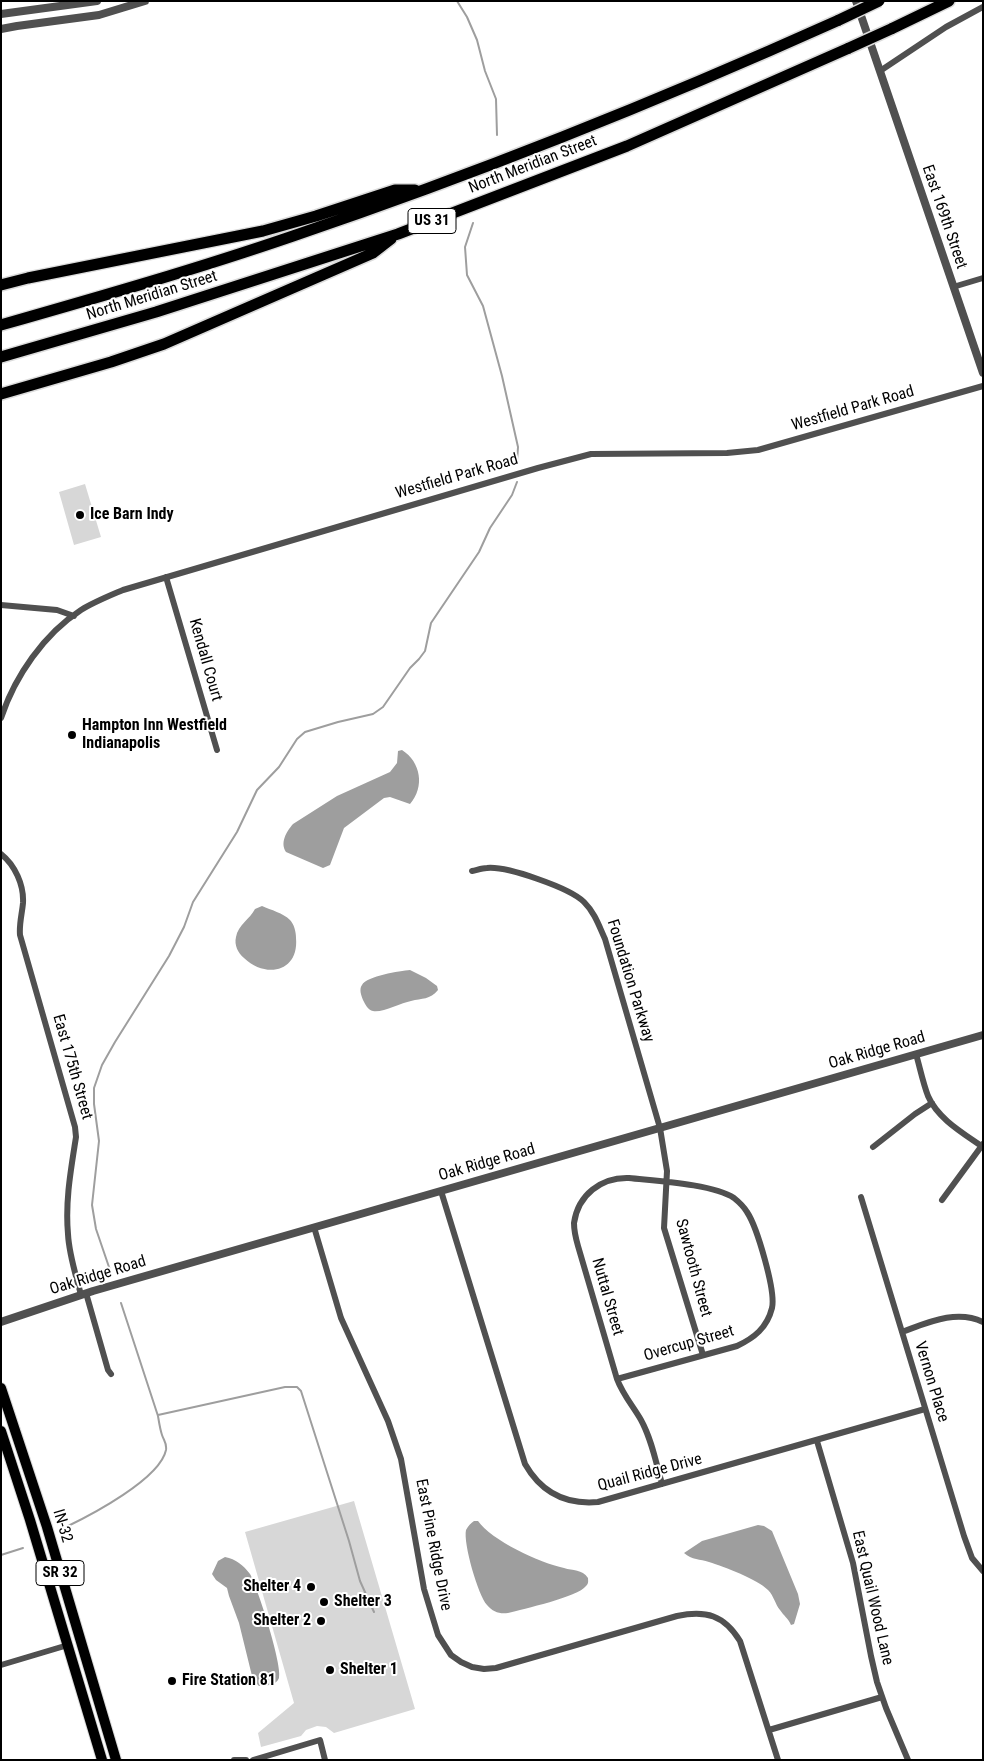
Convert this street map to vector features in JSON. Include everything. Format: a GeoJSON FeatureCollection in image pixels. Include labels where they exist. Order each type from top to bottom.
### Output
{"type":"FeatureCollection","features":[{"type":"Feature","properties":{"kind":"highway","name":"North Meridian Street"},"geometry":{"type":"LineString","coordinates":[[1,324],[229,257],[425,189],[631,111],[878,1]]}},
{"type":"Feature","properties":{"kind":"highway","name":"North Meridian Street"},"geometry":{"type":"LineString","coordinates":[[1,357],[184,303],[398,234],[627,146],[849,48],[949,1]]}},
{"type":"Feature","properties":{"kind":"highway"},"geometry":{"type":"LineString","coordinates":[[1,285],[263,231],[308,219],[395,190],[425,189]]}},
{"type":"Feature","properties":{"kind":"highway"},"geometry":{"type":"LineString","coordinates":[[1,394],[136,354],[196,331],[374,253],[398,234]]}},
{"type":"Feature","properties":{"kind":"main road","name":"IN-32"},"geometry":{"type":"LineString","coordinates":[[1,1388],[47,1527],[116,1760]]}},
{"type":"Feature","properties":{"kind":"main road","name":"IN-32"},"geometry":{"type":"LineString","coordinates":[[1,1431],[102,1760]]}},
{"type":"Feature","properties":{"kind":"street"},"geometry":{"type":"LineString","coordinates":[[1,14],[97,1]]}},
{"type":"Feature","properties":{"kind":"street"},"geometry":{"type":"LineString","coordinates":[[1,29],[99,15],[145,1]]}},
{"type":"Feature","properties":{"kind":"street","name":"East 169th Street"},"geometry":{"type":"LineString","coordinates":[[856,1],[983,373]]}},
{"type":"Feature","properties":{"kind":"street"},"geometry":{"type":"LineString","coordinates":[[880,71],[946,28],[983,8]]}},
{"type":"Feature","properties":{"kind":"street"},"geometry":{"type":"LineString","coordinates":[[954,287],[983,278]]}},
{"type":"Feature","properties":{"kind":"street","name":"Westfield Park Road"},"geometry":{"type":"LineString","coordinates":[[1,718],[9,695],[24,669],[43,645],[74,616],[110,595],[526,471],[591,454],[727,453],[758,450],[983,386]]}},
{"type":"Feature","properties":{"kind":"street","name":"Kendall Court"},"geometry":{"type":"LineString","coordinates":[[166,577],[217,750]]}},
{"type":"Feature","properties":{"kind":"street"},"geometry":{"type":"LineString","coordinates":[[1,605],[57,610],[74,616]]}},
{"type":"Feature","properties":{"kind":"street","name":"East 175th Street"},"geometry":{"type":"LineString","coordinates":[[1,854],[15,869],[19,879],[23,902],[19,926],[20,935],[76,1127],[68,1198],[68,1235],[72,1261],[108,1370],[111,1374]]}},
{"type":"Feature","properties":{"kind":"street","name":"Foundation Parkway"},"geometry":{"type":"LineString","coordinates":[[472,872],[488,868],[511,870],[578,896],[596,917],[605,939],[660,1128]]}},
{"type":"Feature","properties":{"kind":"street","name":"Oak Ridge Road"},"geometry":{"type":"LineString","coordinates":[[1,1322],[83,1294],[983,1035]]}},
{"type":"Feature","properties":{"kind":"street"},"geometry":{"type":"LineString","coordinates":[[916,1054],[932,1103],[947,1120],[982,1146],[942,1200]]}},
{"type":"Feature","properties":{"kind":"street"},"geometry":{"type":"LineString","coordinates":[[873,1147],[932,1103]]}},
{"type":"Feature","properties":{"kind":"street","name":"Sawtooth Street"},"geometry":{"type":"LineString","coordinates":[[660,1128],[667,1163],[664,1213],[666,1235],[703,1355]]}},
{"type":"Feature","properties":{"kind":"street","name":"Nuttal Street"},"geometry":{"type":"LineString","coordinates":[[662,1484],[646,1430],[625,1397],[617,1379],[574,1228],[576,1214],[585,1198],[602,1182],[626,1178],[667,1183]]}},
{"type":"Feature","properties":{"kind":"street","name":"Overcup Street"},"geometry":{"type":"LineString","coordinates":[[617,1379],[737,1346],[759,1333],[772,1310],[772,1287],[753,1224],[748,1213],[739,1202],[718,1190],[667,1183]]}},
{"type":"Feature","properties":{"kind":"street","name":"Quail Ridge Drive"},"geometry":{"type":"LineString","coordinates":[[441,1191],[525,1464],[530,1474],[543,1488],[552,1494],[578,1503],[598,1502],[925,1409]]}},
{"type":"Feature","properties":{"kind":"street","name":"Vernon Place"},"geometry":{"type":"LineString","coordinates":[[861,1197],[966,1543],[972,1558],[983,1571]]}},
{"type":"Feature","properties":{"kind":"street","name":"East Pine Ridge Drive"},"geometry":{"type":"LineString","coordinates":[[314,1227],[341,1318],[388,1421],[401,1459],[424,1589],[438,1635],[451,1655],[472,1667],[496,1668],[677,1616],[691,1613],[706,1614],[724,1621],[734,1630],[740,1642],[778,1760]]}},
{"type":"Feature","properties":{"kind":"street"},"geometry":{"type":"LineString","coordinates":[[902,1332],[949,1317],[968,1317],[983,1322]]}},
{"type":"Feature","properties":{"kind":"street","name":"East Quail Wood Lane"},"geometry":{"type":"LineString","coordinates":[[816,1441],[853,1563],[871,1656],[882,1697],[908,1760]]}},
{"type":"Feature","properties":{"kind":"street"},"geometry":{"type":"LineString","coordinates":[[1,1665],[68,1645]]}},
{"type":"Feature","properties":{"kind":"street"},"geometry":{"type":"LineString","coordinates":[[768,1730],[882,1697]]}},
{"type":"Feature","properties":{"kind":"street"},"geometry":{"type":"LineString","coordinates":[[253,1760],[320,1740],[326,1760]]}},
{"type":"Feature","properties":{"kind":"street"},"geometry":{"type":"LineString","coordinates":[[234,1760],[246,1760]]}},
{"type":"Feature","properties":{"kind":"shaded area","name":"Ice Barn Indy"},"geometry":{"type":"Polygon","coordinates":[[[85,484],[101,537],[74,545],[59,492],[85,484]]]}},
{"type":"Feature","properties":{"kind":"shaded area"},"geometry":{"type":"Polygon","coordinates":[[[402,750],[413,761],[419,775],[418,790],[410,804],[390,797],[384,798],[344,828],[330,865],[323,868],[286,852],[284,849],[285,838],[293,824],[337,796],[390,772],[397,763],[398,751],[402,750]]]}},
{"type":"Feature","properties":{"kind":"shaded area"},"geometry":{"type":"Polygon","coordinates":[[[262,906],[287,918],[294,928],[296,949],[287,965],[279,969],[262,969],[253,965],[242,956],[236,946],[236,937],[239,929],[255,909],[262,906]]]}},
{"type":"Feature","properties":{"kind":"shaded area"},"geometry":{"type":"Polygon","coordinates":[[[410,970],[426,978],[437,986],[438,990],[429,997],[381,1011],[373,1011],[368,1008],[361,992],[361,987],[365,982],[384,974],[410,970]]]}},
{"type":"Feature","properties":{"kind":"shaded area"},"geometry":{"type":"Polygon","coordinates":[[[354,1501],[415,1709],[334,1733],[326,1727],[317,1726],[306,1730],[301,1736],[261,1747],[258,1733],[294,1703],[245,1532],[354,1501]]]}},
{"type":"Feature","properties":{"kind":"shaded area"},"geometry":{"type":"Polygon","coordinates":[[[474,1521],[478,1521],[494,1536],[517,1550],[542,1561],[583,1573],[588,1578],[588,1584],[573,1594],[550,1602],[508,1613],[494,1611],[487,1605],[479,1591],[469,1557],[466,1530],[474,1521]]]}},
{"type":"Feature","properties":{"kind":"shaded area"},"geometry":{"type":"Polygon","coordinates":[[[758,1525],[772,1531],[798,1594],[800,1604],[794,1624],[791,1625],[778,1608],[770,1592],[763,1586],[732,1570],[693,1558],[684,1553],[702,1541],[758,1525]]]}},
{"type":"Feature","properties":{"kind":"shaded area"},"geometry":{"type":"Polygon","coordinates":[[[225,1557],[233,1559],[242,1565],[253,1581],[269,1626],[277,1658],[279,1678],[273,1684],[259,1686],[253,1680],[239,1623],[227,1588],[216,1580],[212,1574],[218,1561],[225,1557]]]}},
{"type":"Feature","properties":{"kind":"waterway"},"geometry":{"type":"LineString","coordinates":[[457,1],[467,17],[477,40],[485,71],[496,99],[497,135]]}},
{"type":"Feature","properties":{"kind":"waterway"},"geometry":{"type":"LineString","coordinates":[[473,223],[465,247],[467,275],[483,306],[502,376],[518,447],[517,462]]}},
{"type":"Feature","properties":{"kind":"waterway"},"geometry":{"type":"LineString","coordinates":[[110,1270],[96,1229],[92,1205],[99,1141],[94,1104],[94,1088],[102,1065],[169,956],[184,927],[193,902],[237,832],[257,790],[279,767],[297,739],[305,732],[373,714],[383,707],[410,668],[425,651],[431,623],[479,552],[490,528],[512,495],[517,482]]}},
{"type":"Feature","properties":{"kind":"waterway"},"geometry":{"type":"LineString","coordinates":[[66,1527],[107,1505],[138,1484],[161,1461],[166,1450],[158,1416],[121,1303]]}},
{"type":"Feature","properties":{"kind":"waterway"},"geometry":{"type":"LineString","coordinates":[[158,1415],[285,1387],[297,1387],[301,1391],[360,1581],[374,1612]]}},
{"type":"Feature","properties":{"kind":"waterway"},"geometry":{"type":"LineString","coordinates":[[1,1555],[23,1548]]}},
{"type":"Feature","properties":{"kind":"place","name":"Ice Barn Indy"},"geometry":{"type":"Point","coordinates":[80,515]}},
{"type":"Feature","properties":{"kind":"place","name":"Hampton Inn Westfield Indianapolis"},"geometry":{"type":"Point","coordinates":[72,735]}},
{"type":"Feature","properties":{"kind":"place","name":"Shelter 4"},"geometry":{"type":"Point","coordinates":[311,1587]}},
{"type":"Feature","properties":{"kind":"place","name":"Shelter 3"},"geometry":{"type":"Point","coordinates":[324,1602]}},
{"type":"Feature","properties":{"kind":"place","name":"Shelter 2"},"geometry":{"type":"Point","coordinates":[321,1621]}},
{"type":"Feature","properties":{"kind":"place","name":"Shelter 1"},"geometry":{"type":"Point","coordinates":[330,1670]}},
{"type":"Feature","properties":{"kind":"place","name":"Fire Station 81"},"geometry":{"type":"Point","coordinates":[172,1681]}}]}
